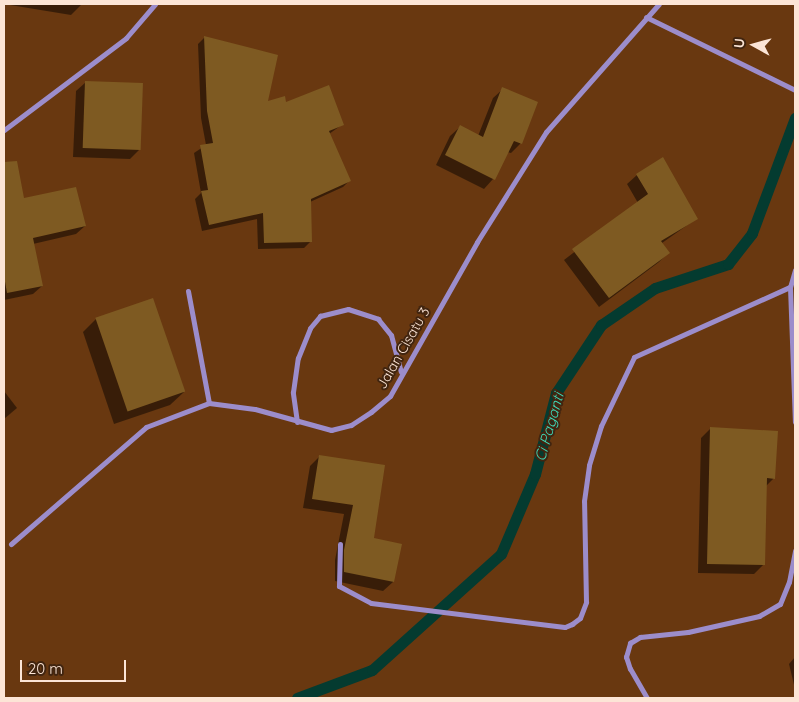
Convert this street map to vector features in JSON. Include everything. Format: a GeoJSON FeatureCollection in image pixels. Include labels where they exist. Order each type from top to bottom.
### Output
{"type":"FeatureCollection","features":[{"type":"Feature","properties":{"kind":"street"},"geometry":{"type":"LineString","coordinates":[[4,130],[126,38],[155,4]]}},
{"type":"Feature","properties":{"kind":"street","name":"Jalan Cisatu 3"},"geometry":{"type":"LineString","coordinates":[[11,544],[146,427],[209,403],[254,409],[331,430],[351,426],[390,396],[401,372],[546,132],[659,4]]}},
{"type":"Feature","properties":{"kind":"street"},"geometry":{"type":"LineString","coordinates":[[646,17],[795,90]]}},
{"type":"Feature","properties":{"kind":"street"},"geometry":{"type":"LineString","coordinates":[[795,270],[790,287],[795,422]]}},
{"type":"Feature","properties":{"kind":"street"},"geometry":{"type":"LineString","coordinates":[[340,544],[339,586],[371,603],[407,610],[565,627],[580,618],[586,602],[584,501],[589,465],[601,426],[634,357],[790,287]]}},
{"type":"Feature","properties":{"kind":"street"},"geometry":{"type":"LineString","coordinates":[[188,291],[209,403]]}},
{"type":"Feature","properties":{"kind":"street"},"geometry":{"type":"LineString","coordinates":[[297,422],[293,392],[298,358],[310,328],[320,316],[333,310],[348,309],[378,319],[391,335],[401,372]]}},
{"type":"Feature","properties":{"kind":"street"},"geometry":{"type":"LineString","coordinates":[[647,698],[630,669],[626,657],[630,643],[640,637],[688,632],[760,616],[780,604],[789,582],[795,551]]}},
{"type":"Feature","properties":{"kind":"building"},"geometry":{"type":"Polygon","coordinates":[[[204,36],[278,55],[268,101],[285,96],[286,102],[329,85],[344,125],[329,131],[351,181],[311,199],[312,242],[264,243],[263,213],[209,225],[201,191],[208,190],[200,145],[213,143],[207,111],[204,36]]]}},
{"type":"Feature","properties":{"kind":"building"},"geometry":{"type":"Polygon","coordinates":[[[85,81],[143,83],[141,150],[83,148],[85,81]]]}},
{"type":"Feature","properties":{"kind":"building"},"geometry":{"type":"Polygon","coordinates":[[[502,87],[538,102],[522,144],[514,141],[495,180],[445,155],[460,125],[483,137],[502,87]]]}},
{"type":"Feature","properties":{"kind":"building"},"geometry":{"type":"Polygon","coordinates":[[[663,157],[698,219],[661,241],[670,253],[609,298],[572,249],[648,194],[636,174],[663,157]]]}},
{"type":"Feature","properties":{"kind":"building"},"geometry":{"type":"Polygon","coordinates":[[[17,161],[24,198],[76,187],[86,226],[33,238],[43,286],[7,293],[4,276],[4,162],[17,161]]]}},
{"type":"Feature","properties":{"kind":"building"},"geometry":{"type":"Polygon","coordinates":[[[153,298],[185,392],[128,411],[95,318],[153,298]]]}},
{"type":"Feature","properties":{"kind":"building"},"geometry":{"type":"Polygon","coordinates":[[[710,427],[778,431],[775,479],[767,478],[765,565],[707,564],[710,427]]]}},
{"type":"Feature","properties":{"kind":"building"},"geometry":{"type":"Polygon","coordinates":[[[319,455],[385,465],[374,538],[402,544],[394,582],[344,572],[344,550],[353,505],[312,499],[319,455]]]}},
{"type":"Feature","properties":{"kind":"waterway","name":"Ci Paganti"},"geometry":{"type":"LineString","coordinates":[[297,698],[372,670],[501,554],[535,474],[556,393],[601,325],[655,288],[728,264],[752,233],[795,118]]}}]}
